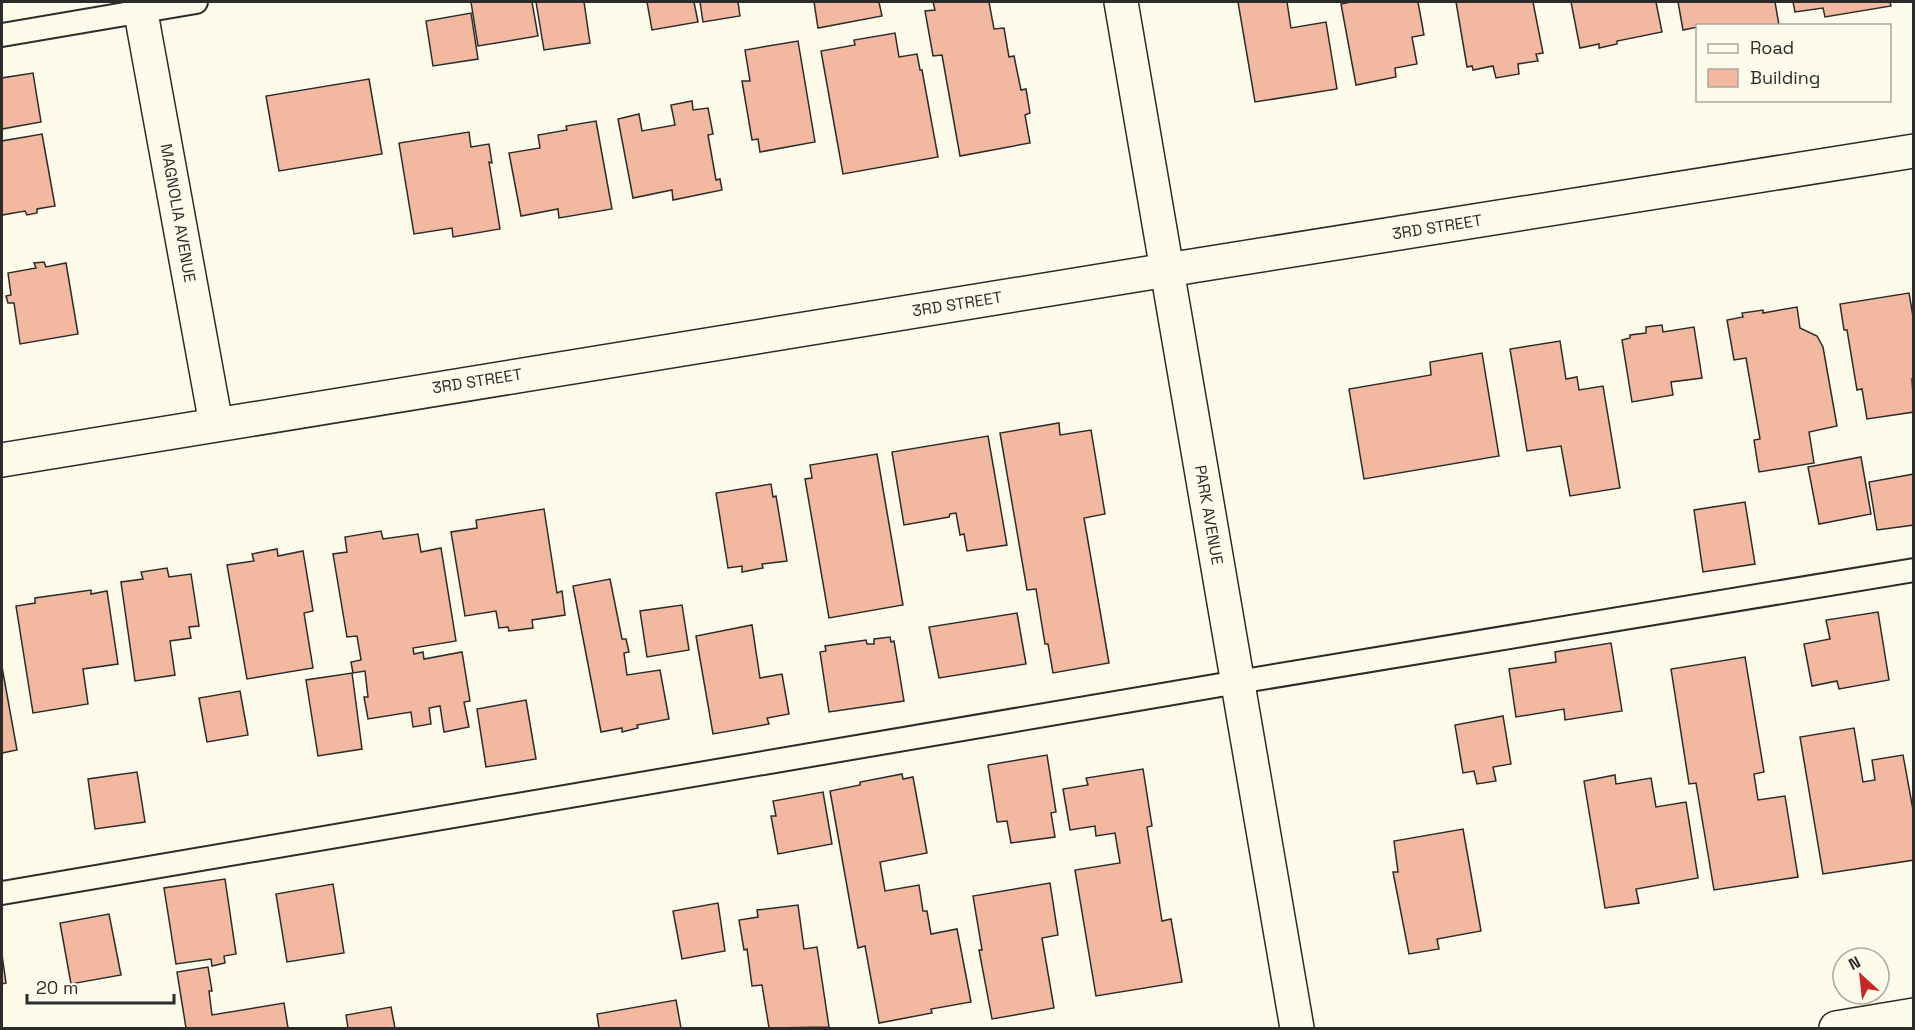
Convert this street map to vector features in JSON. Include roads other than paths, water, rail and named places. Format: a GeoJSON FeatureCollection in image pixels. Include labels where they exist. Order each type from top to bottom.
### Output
{"type":"FeatureCollection","features":[{"type":"Feature","properties":{"kind":"street","name":"PARK AVENUE"},"geometry":{"type":"LineString","coordinates":[[1121,2],[1297,1029]]}},
{"type":"Feature","properties":{"kind":"street","name":"MAGNOLIA AVENUE"},"geometry":{"type":"LineString","coordinates":[[140,6],[216,424]]}},
{"type":"Feature","properties":{"kind":"street","name":"3RD STREET"},"geometry":{"type":"LineString","coordinates":[[2,460],[1167,270],[1914,152]]}},
{"type":"Feature","properties":{"kind":"street"},"geometry":{"type":"LineString","coordinates":[[1836,1029],[1914,1015]]}},
{"type":"Feature","properties":{"kind":"lane"},"geometry":{"type":"LineString","coordinates":[[2,35],[140,6],[196,2]]}},
{"type":"Feature","properties":{"kind":"lane"},"geometry":{"type":"LineString","coordinates":[[2,893],[1238,682],[1914,570]]}}]}
